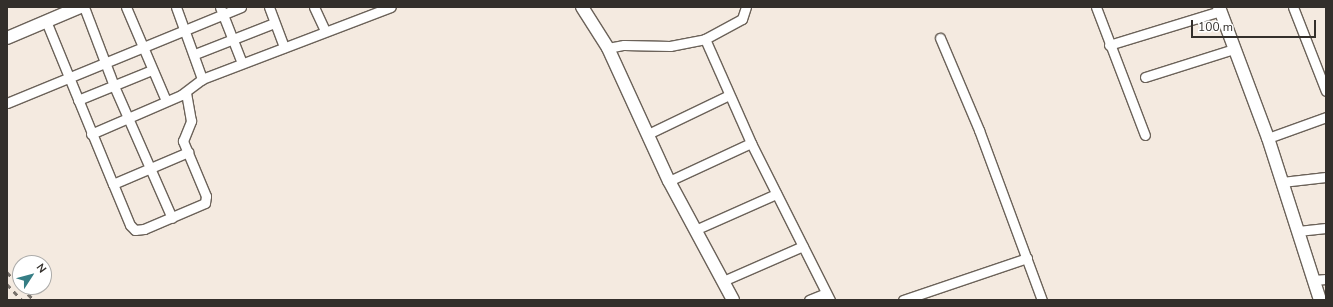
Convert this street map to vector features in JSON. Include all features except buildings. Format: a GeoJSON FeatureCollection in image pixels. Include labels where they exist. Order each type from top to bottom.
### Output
{"type":"FeatureCollection","features":[{"type":"Feature","properties":{"kind":"street"},"geometry":{"type":"LineString","coordinates":[[7,38],[80,7]]}},
{"type":"Feature","properties":{"kind":"street"},"geometry":{"type":"LineString","coordinates":[[84,7],[114,86],[172,218]]}},
{"type":"Feature","properties":{"kind":"street"},"geometry":{"type":"LineString","coordinates":[[126,7],[166,101]]}},
{"type":"Feature","properties":{"kind":"street"},"geometry":{"type":"LineString","coordinates":[[176,7],[195,54],[202,78]]}},
{"type":"Feature","properties":{"kind":"street"},"geometry":{"type":"LineString","coordinates":[[7,103],[186,30],[221,11],[241,7]]}},
{"type":"Feature","properties":{"kind":"street"},"geometry":{"type":"LineString","coordinates":[[269,7],[284,47]]}},
{"type":"Feature","properties":{"kind":"street"},"geometry":{"type":"LineString","coordinates":[[314,7],[325,31]]}},
{"type":"Feature","properties":{"kind":"street"},"geometry":{"type":"LineString","coordinates":[[364,7],[368,16]]}},
{"type":"Feature","properties":{"kind":"street"},"geometry":{"type":"LineString","coordinates":[[91,134],[186,92],[202,78],[391,7]]}},
{"type":"Feature","properties":{"kind":"street"},"geometry":{"type":"LineString","coordinates":[[582,7],[608,48],[633,106],[648,134],[669,181],[733,300]]}},
{"type":"Feature","properties":{"kind":"street"},"geometry":{"type":"LineString","coordinates":[[608,48],[624,45],[670,46],[705,39],[742,19],[746,7]]}},
{"type":"Feature","properties":{"kind":"street"},"geometry":{"type":"LineString","coordinates":[[1096,7],[1109,45],[1145,135]]}},
{"type":"Feature","properties":{"kind":"street"},"geometry":{"type":"LineString","coordinates":[[1293,7],[1326,91]]}},
{"type":"Feature","properties":{"kind":"street"},"geometry":{"type":"LineString","coordinates":[[1109,45],[1219,9],[1268,138],[1298,231],[1320,279],[1320,300]]}},
{"type":"Feature","properties":{"kind":"street"},"geometry":{"type":"LineString","coordinates":[[221,11],[242,63]]}},
{"type":"Feature","properties":{"kind":"street"},"geometry":{"type":"LineString","coordinates":[[46,21],[91,134],[130,224],[135,230],[144,229],[172,218],[202,205],[206,200],[183,138],[191,120],[186,92]]}},
{"type":"Feature","properties":{"kind":"street"},"geometry":{"type":"LineString","coordinates":[[195,54],[274,23]]}},
{"type":"Feature","properties":{"kind":"street"},"geometry":{"type":"LineString","coordinates":[[940,38],[979,130],[1042,300]]}},
{"type":"Feature","properties":{"kind":"street"},"geometry":{"type":"LineString","coordinates":[[705,39],[751,143],[828,296],[810,300]]}},
{"type":"Feature","properties":{"kind":"street"},"geometry":{"type":"LineString","coordinates":[[1145,77],[1234,49]]}},
{"type":"Feature","properties":{"kind":"street"},"geometry":{"type":"LineString","coordinates":[[78,100],[152,70]]}},
{"type":"Feature","properties":{"kind":"street"},"geometry":{"type":"LineString","coordinates":[[648,134],[729,95]]}},
{"type":"Feature","properties":{"kind":"street"},"geometry":{"type":"LineString","coordinates":[[1268,138],[1326,117]]}},
{"type":"Feature","properties":{"kind":"street"},"geometry":{"type":"LineString","coordinates":[[669,181],[751,143]]}},
{"type":"Feature","properties":{"kind":"street"},"geometry":{"type":"LineString","coordinates":[[113,184],[188,152]]}},
{"type":"Feature","properties":{"kind":"street"},"geometry":{"type":"LineString","coordinates":[[1282,182],[1326,177]]}},
{"type":"Feature","properties":{"kind":"street"},"geometry":{"type":"LineString","coordinates":[[695,230],[776,194]]}},
{"type":"Feature","properties":{"kind":"street"},"geometry":{"type":"LineString","coordinates":[[1298,231],[1326,228]]}},
{"type":"Feature","properties":{"kind":"street"},"geometry":{"type":"LineString","coordinates":[[723,281],[803,246]]}},
{"type":"Feature","properties":{"kind":"street"},"geometry":{"type":"LineString","coordinates":[[903,300],[1027,258]]}},
{"type":"Feature","properties":{"kind":"railway"},"geometry":{"type":"LineString","coordinates":[[7,272],[12,277]]}},
{"type":"Feature","properties":{"kind":"railway"},"geometry":{"type":"LineString","coordinates":[[7,284],[22,300]]}},
{"type":"Feature","properties":{"kind":"railway"},"geometry":{"type":"LineString","coordinates":[[29,295],[34,300]]}}]}
